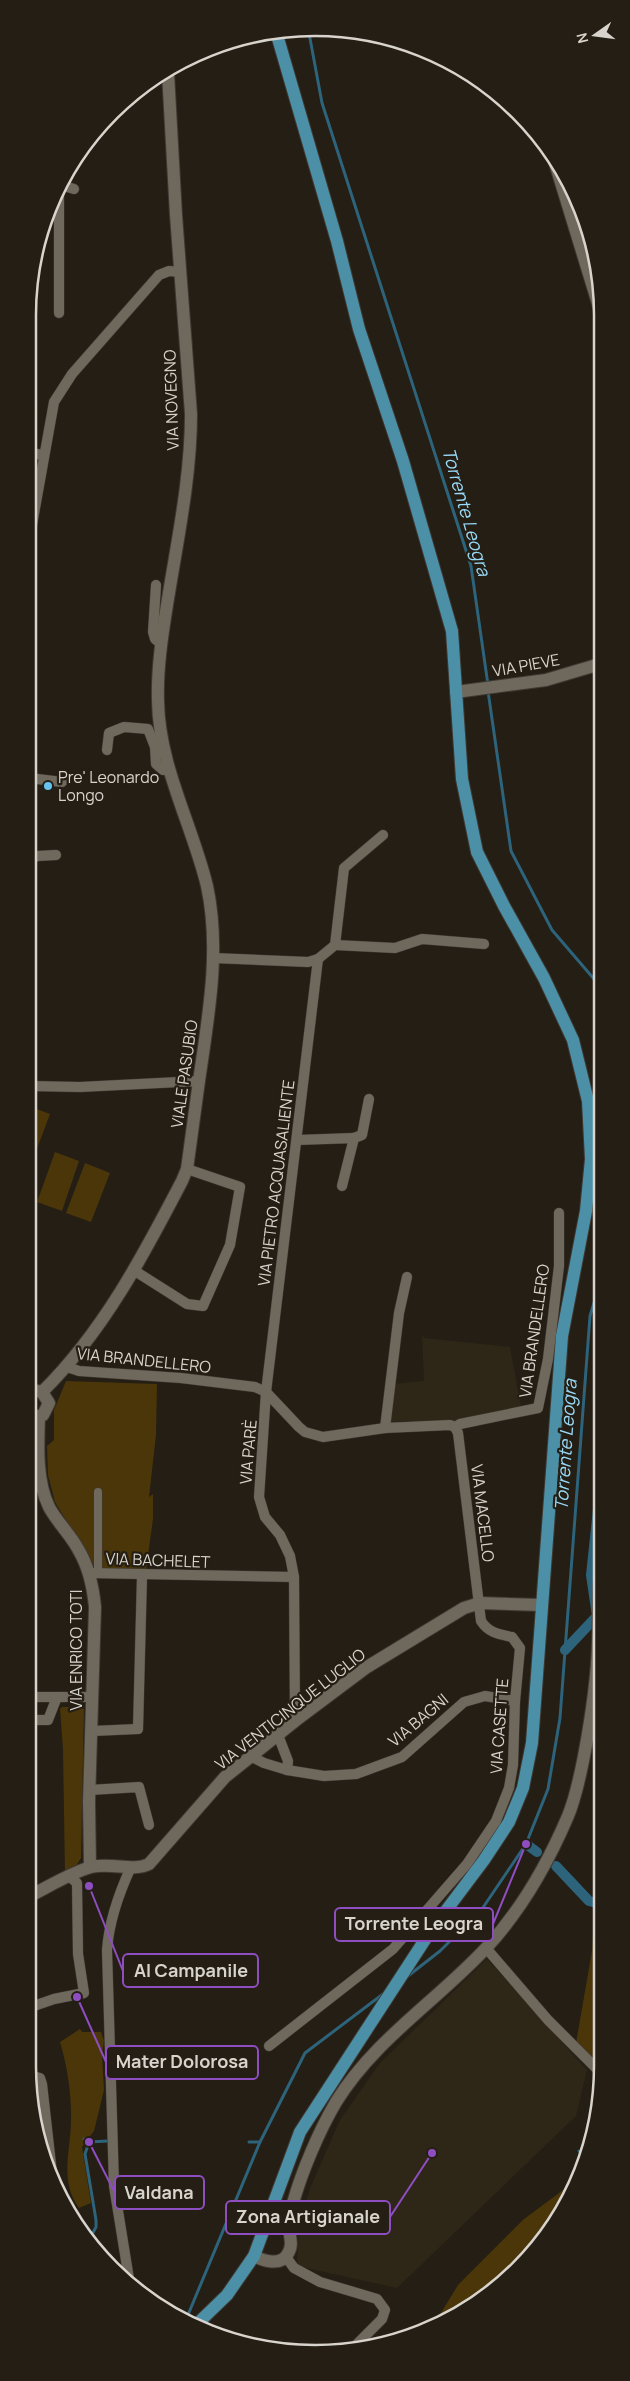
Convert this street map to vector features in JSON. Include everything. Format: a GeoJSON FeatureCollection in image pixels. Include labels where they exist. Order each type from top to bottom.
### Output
{"type":"FeatureCollection","features":[{"type":"Feature","properties":{"kind":"main road"},"geometry":{"type":"LineString","coordinates":[[200,2320],[235,2284],[254,2256],[300,2132],[430,1932],[484,1860],[509,1822],[523,1788],[532,1743],[562,1336],[586,1211],[590,1168],[588,1101],[573,1040],[544,978],[504,906],[477,852],[462,778],[450,622],[402,461],[359,328],[337,241],[278,39]]}},
{"type":"Feature","properties":{"kind":"street","name":"VIA NOVEGNO"},"geometry":{"type":"LineString","coordinates":[[159,724],[157,699],[161,644],[186,488],[191,438],[191,414],[168,78]]}},
{"type":"Feature","properties":{"kind":"street"},"geometry":{"type":"LineString","coordinates":[[67,188],[74,190]]}},
{"type":"Feature","properties":{"kind":"street"},"geometry":{"type":"LineString","coordinates":[[563,188],[591,282]]}},
{"type":"Feature","properties":{"kind":"street"},"geometry":{"type":"LineString","coordinates":[[59,204],[59,313]]}},
{"type":"Feature","properties":{"kind":"street"},"geometry":{"type":"LineString","coordinates":[[36,501],[54,402],[72,374],[160,275],[169,272],[180,272]]}},
{"type":"Feature","properties":{"kind":"street"},"geometry":{"type":"LineString","coordinates":[[36,454],[44,455]]}},
{"type":"Feature","properties":{"kind":"street"},"geometry":{"type":"LineString","coordinates":[[156,585],[153,632],[155,639],[161,644]]}},
{"type":"Feature","properties":{"kind":"street","name":"VIA PIEVE"},"geometry":{"type":"LineString","coordinates":[[456,692],[521,685],[546,680],[594,666]]}},
{"type":"Feature","properties":{"kind":"street","name":"VIALE PASUBIO"},"geometry":{"type":"LineString","coordinates":[[42,1392],[67,1367],[135,1271],[187,1169],[207,1029],[213,958],[212,928],[207,887],[169,769],[159,724]]}},
{"type":"Feature","properties":{"kind":"street"},"geometry":{"type":"LineString","coordinates":[[107,750],[108,733],[124,727],[148,728],[155,747],[156,764],[164,770],[169,769]]}},
{"type":"Feature","properties":{"kind":"street"},"geometry":{"type":"LineString","coordinates":[[36,779],[62,782]]}},
{"type":"Feature","properties":{"kind":"street"},"geometry":{"type":"LineString","coordinates":[[335,945],[344,868],[383,835]]}},
{"type":"Feature","properties":{"kind":"street"},"geometry":{"type":"LineString","coordinates":[[36,856],[56,855]]}},
{"type":"Feature","properties":{"kind":"street"},"geometry":{"type":"LineString","coordinates":[[213,958],[308,962],[318,959],[335,945],[395,948],[422,939],[484,944]]}},
{"type":"Feature","properties":{"kind":"street","name":"VIA PIETRO ACQUASALIENTE"},"geometry":{"type":"LineString","coordinates":[[266,1411],[266,1392],[298,1140],[318,959]]}},
{"type":"Feature","properties":{"kind":"street"},"geometry":{"type":"LineString","coordinates":[[36,1086],[80,1087],[199,1081]]}},
{"type":"Feature","properties":{"kind":"street"},"geometry":{"type":"LineString","coordinates":[[298,1140],[354,1138],[362,1135],[369,1099]]}},
{"type":"Feature","properties":{"kind":"street"},"geometry":{"type":"LineString","coordinates":[[342,1186],[354,1138]]}},
{"type":"Feature","properties":{"kind":"street"},"geometry":{"type":"LineString","coordinates":[[135,1271],[187,1304],[203,1306],[230,1245],[240,1188],[187,1169]]}},
{"type":"Feature","properties":{"kind":"street","name":"VIA BRANDELLERO"},"geometry":{"type":"LineString","coordinates":[[67,1367],[79,1371],[181,1378],[255,1387],[266,1392],[298,1427],[314,1436],[335,1437],[385,1428],[450,1425],[455,1427],[460,1424],[538,1408],[548,1359],[559,1266],[559,1213]]}},
{"type":"Feature","properties":{"kind":"street"},"geometry":{"type":"LineString","coordinates":[[385,1428],[399,1313],[407,1277]]}},
{"type":"Feature","properties":{"kind":"street"},"geometry":{"type":"LineString","coordinates":[[36,1390],[42,1392],[49,1403],[46,1411],[36,1415]]}},
{"type":"Feature","properties":{"kind":"street","name":"VIA PARÈ"},"geometry":{"type":"LineString","coordinates":[[266,1411],[260,1497],[266,1517],[280,1536],[290,1556],[294,1577],[294,1721]]}},
{"type":"Feature","properties":{"kind":"street","name":"VIA MACELLO"},"geometry":{"type":"LineString","coordinates":[[455,1427],[458,1433],[480,1604]]}},
{"type":"Feature","properties":{"kind":"street","name":"VIA ENRICO TOTI"},"geometry":{"type":"LineString","coordinates":[[36,1434],[43,1490],[49,1508],[94,1573],[90,1867]]}},
{"type":"Feature","properties":{"kind":"street"},"geometry":{"type":"LineString","coordinates":[[94,1573],[98,1492]]}},
{"type":"Feature","properties":{"kind":"street","name":"VIA BACHELET"},"geometry":{"type":"LineString","coordinates":[[94,1573],[142,1576],[294,1577]]}},
{"type":"Feature","properties":{"kind":"street"},"geometry":{"type":"LineString","coordinates":[[92,1731],[138,1729],[145,1608],[142,1576]]}},
{"type":"Feature","properties":{"kind":"street","name":"VIA VENTICINQUE LUGLIO"},"geometry":{"type":"LineString","coordinates":[[36,1893],[90,1867],[110,1864],[137,1868],[148,1864],[225,1778],[294,1721],[367,1667],[464,1608],[480,1604],[541,1605]]}},
{"type":"Feature","properties":{"kind":"street","name":"VIA CASETTE"},"geometry":{"type":"LineString","coordinates":[[269,2046],[393,1948],[467,1864],[496,1821],[509,1788],[514,1756],[515,1701],[520,1648],[512,1637],[496,1634],[487,1629],[481,1621],[480,1604]]}},
{"type":"Feature","properties":{"kind":"street"},"geometry":{"type":"LineString","coordinates":[[254,2256],[264,2261],[276,2262],[286,2257],[292,2244],[289,2225],[293,2203],[316,2142],[336,2103],[374,2052],[486,1948],[511,1918],[533,1886],[570,1813],[581,1772],[591,1717],[594,1685]]}},
{"type":"Feature","properties":{"kind":"street","name":"VIA BAGNI"},"geometry":{"type":"LineString","coordinates":[[252,1757],[287,1770],[324,1776],[356,1774],[402,1757],[464,1702],[485,1696],[515,1701]]}},
{"type":"Feature","properties":{"kind":"street"},"geometry":{"type":"LineString","coordinates":[[36,1697],[92,1698]]}},
{"type":"Feature","properties":{"kind":"street"},"geometry":{"type":"LineString","coordinates":[[36,1720],[48,1720],[57,1697]]}},
{"type":"Feature","properties":{"kind":"street"},"geometry":{"type":"LineString","coordinates":[[278,1735],[286,1755],[287,1770]]}},
{"type":"Feature","properties":{"kind":"street"},"geometry":{"type":"LineString","coordinates":[[90,1790],[139,1787],[149,1825]]}},
{"type":"Feature","properties":{"kind":"street"},"geometry":{"type":"LineString","coordinates":[[128,2273],[114,2186],[107,1950],[108,1932],[123,1884],[131,1867]]}},
{"type":"Feature","properties":{"kind":"street"},"geometry":{"type":"LineString","coordinates":[[36,2005],[54,1999],[84,1993],[78,1954],[77,1883],[70,1876]]}},
{"type":"Feature","properties":{"kind":"street"},"geometry":{"type":"LineString","coordinates":[[486,1948],[548,2020],[594,2066]]}},
{"type":"Feature","properties":{"kind":"street"},"geometry":{"type":"LineString","coordinates":[[37,2077],[40,2078],[42,2084],[49,2150]]}},
{"type":"Feature","properties":{"kind":"street"},"geometry":{"type":"LineString","coordinates":[[286,2257],[294,2268],[320,2282],[377,2299],[385,2310],[382,2319],[361,2340]]}},
{"type":"Feature","properties":{"kind":"shaded area"},"geometry":{"type":"Polygon","coordinates":[[[36,1109],[50,1114],[36,1151],[36,1109]]]}},
{"type":"Feature","properties":{"kind":"shaded area"},"geometry":{"type":"Polygon","coordinates":[[[55,1152],[79,1161],[62,1211],[37,1202],[55,1152]]]}},
{"type":"Feature","properties":{"kind":"shaded area"},"geometry":{"type":"Polygon","coordinates":[[[85,1163],[110,1173],[91,1222],[66,1213],[85,1163]]]}},
{"type":"Feature","properties":{"kind":"shaded area"},"geometry":{"type":"Polygon","coordinates":[[[422,1334],[424,1338],[510,1347],[521,1407],[505,1419],[418,1425],[411,1421],[389,1422],[393,1384],[424,1381],[422,1334]]]}},
{"type":"Feature","properties":{"kind":"shaded area"},"geometry":{"type":"Polygon","coordinates":[[[66,1381],[157,1384],[156,1435],[149,1497],[153,1494],[153,1519],[146,1570],[99,1569],[93,1565],[55,1502],[48,1475],[47,1446],[54,1440],[54,1410],[66,1381]]]}},
{"type":"Feature","properties":{"kind":"shaded area"},"geometry":{"type":"Polygon","coordinates":[[[62,1707],[79,1707],[84,1709],[81,1858],[76,1866],[65,1874],[63,1749],[60,1709],[62,1707]]]}},
{"type":"Feature","properties":{"kind":"shaded area"},"geometry":{"type":"Polygon","coordinates":[[[594,1916],[594,2060],[576,2043],[592,1951],[594,1916]]]}},
{"type":"Feature","properties":{"kind":"shaded area"},"geometry":{"type":"Polygon","coordinates":[[[487,1959],[587,2070],[576,2116],[397,2288],[297,2266],[299,2224],[311,2186],[340,2120],[380,2063],[487,1959]]]}},
{"type":"Feature","properties":{"kind":"shaded area"},"geometry":{"type":"Polygon","coordinates":[[[80,2029],[82,2032],[101,2032],[104,2041],[102,2055],[104,2090],[94,2131],[82,2147],[91,2203],[79,2208],[69,2186],[68,2163],[71,2106],[65,2060],[60,2042],[80,2029]]]}},
{"type":"Feature","properties":{"kind":"shaded area"},"geometry":{"type":"Polygon","coordinates":[[[565,2188],[547,2221],[525,2250],[485,2287],[440,2315],[458,2285],[524,2219],[565,2188]]]}},
{"type":"Feature","properties":{"kind":"waterway","name":"Torrente Leogra"},"geometry":{"type":"LineString","coordinates":[[310,36],[322,103],[471,566],[488,685]]}},
{"type":"Feature","properties":{"kind":"waterway","name":"Torrente Leogra"},"geometry":{"type":"LineString","coordinates":[[488,691],[511,851],[552,930],[594,979]]}},
{"type":"Feature","properties":{"kind":"waterway","name":"Torrente Leogra"},"geometry":{"type":"LineString","coordinates":[[408,1976],[440,1951],[482,1909],[526,1844],[548,1789],[560,1718],[590,1316],[594,1303]]}},
{"type":"Feature","properties":{"kind":"waterway"},"geometry":{"type":"LineString","coordinates":[[594,1547],[591,1575],[594,1596]]}},
{"type":"Feature","properties":{"kind":"waterway"},"geometry":{"type":"LineString","coordinates":[[565,1650],[594,1619]]}},
{"type":"Feature","properties":{"kind":"waterway"},"geometry":{"type":"LineString","coordinates":[[526,1844],[537,1852]]}},
{"type":"Feature","properties":{"kind":"waterway"},"geometry":{"type":"LineString","coordinates":[[556,1866],[589,1901],[594,1902]]}},
{"type":"Feature","properties":{"kind":"waterway","name":"Torrente Leogra"},"geometry":{"type":"LineString","coordinates":[[188,2314],[260,2142],[305,2053],[383,1994]]}},
{"type":"Feature","properties":{"kind":"waterway"},"geometry":{"type":"LineString","coordinates":[[84,2139],[89,2142],[108,2141]]}},
{"type":"Feature","properties":{"kind":"waterway"},"geometry":{"type":"LineString","coordinates":[[89,2142],[85,2154],[96,2220],[96,2227],[92,2234]]}},
{"type":"Feature","properties":{"kind":"waterway"},"geometry":{"type":"LineString","coordinates":[[249,2142],[260,2142]]}},
{"type":"Feature","properties":{"kind":"place","name":"Pre' Leonardo Longo"},"geometry":{"type":"Point","coordinates":[48,786]}},
{"type":"Feature","properties":{"kind":"place","name":"Torrente Leogra"},"geometry":{"type":"Point","coordinates":[526,1844]}},
{"type":"Feature","properties":{"kind":"place","name":"Al Campanile"},"geometry":{"type":"Point","coordinates":[89,1886]}},
{"type":"Feature","properties":{"kind":"place","name":"Mater Dolorosa"},"geometry":{"type":"Point","coordinates":[77,1997]}},
{"type":"Feature","properties":{"kind":"place","name":"Valdana"},"geometry":{"type":"Point","coordinates":[89,2142]}},
{"type":"Feature","properties":{"kind":"place","name":"Zona Artigianale"},"geometry":{"type":"Point","coordinates":[432,2153]}}]}
